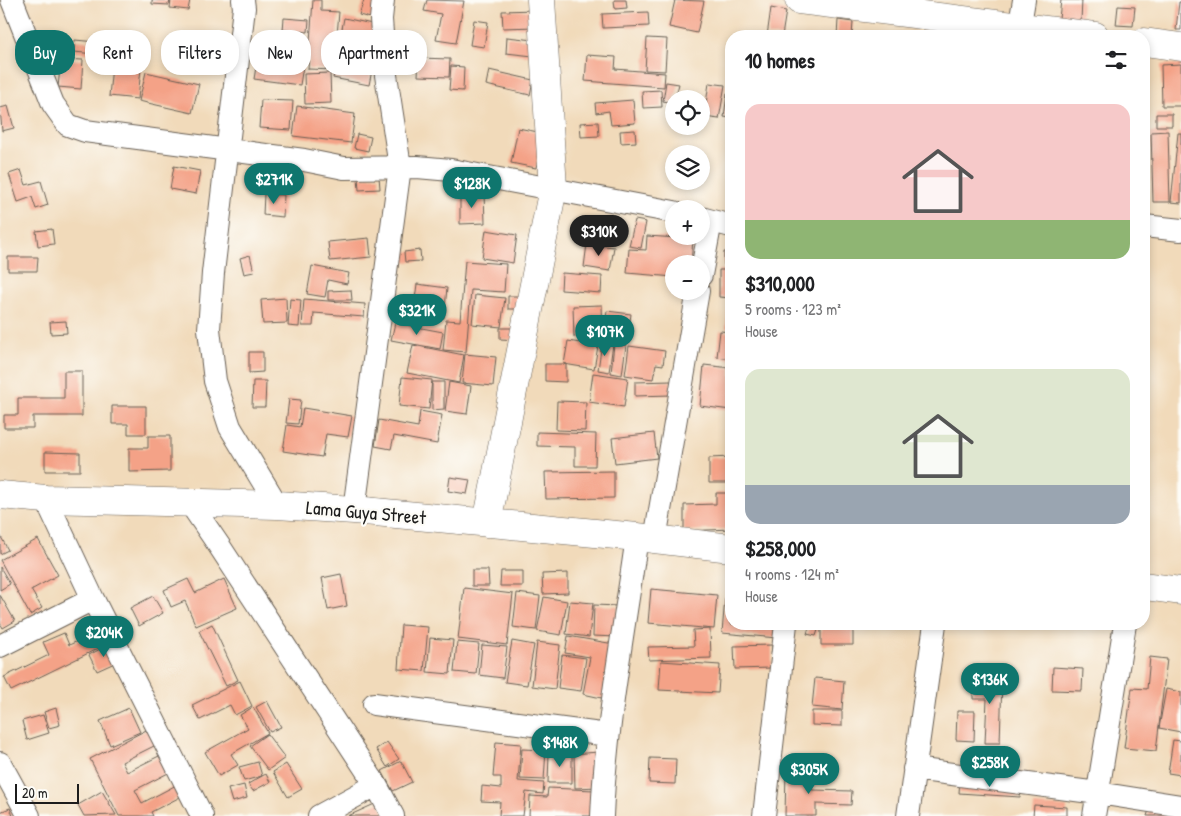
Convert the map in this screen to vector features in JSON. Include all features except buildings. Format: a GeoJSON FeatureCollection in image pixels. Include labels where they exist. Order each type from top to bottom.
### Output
{"type":"FeatureCollection","features":[{"type":"Feature","properties":{"kind":"street"},"geometry":{"type":"LineString","coordinates":[[243,0],[244,8],[213,273],[209,329],[215,381],[230,427],[277,505]]}},
{"type":"Feature","properties":{"kind":"street"},"geometry":{"type":"LineString","coordinates":[[354,510],[400,167],[384,62],[381,19],[382,0]]}},
{"type":"Feature","properties":{"kind":"street"},"geometry":{"type":"LineString","coordinates":[[487,523],[554,188],[541,0]]}},
{"type":"Feature","properties":{"kind":"street"},"geometry":{"type":"LineString","coordinates":[[799,0],[1005,30]]}},
{"type":"Feature","properties":{"kind":"street"},"geometry":{"type":"LineString","coordinates":[[1019,30],[1024,0]]}},
{"type":"Feature","properties":{"kind":"street"},"geometry":{"type":"LineString","coordinates":[[17,1],[53,104],[68,125],[85,132],[304,160],[344,168],[417,167],[451,170],[665,210]]}},
{"type":"Feature","properties":{"kind":"street"},"geometry":{"type":"LineString","coordinates":[[1150,43],[1181,47]]}},
{"type":"Feature","properties":{"kind":"street"},"geometry":{"type":"LineString","coordinates":[[706,255],[714,222]]}},
{"type":"Feature","properties":{"kind":"street"},"geometry":{"type":"LineString","coordinates":[[1150,227],[1181,230]]}},
{"type":"Feature","properties":{"kind":"street"},"geometry":{"type":"LineString","coordinates":[[602,816],[608,735],[646,538],[696,300]]}},
{"type":"Feature","properties":{"kind":"street","name":"Lama Guya Street"},"geometry":{"type":"LineString","coordinates":[[0,495],[46,499],[277,505],[354,510],[725,547]]}},
{"type":"Feature","properties":{"kind":"street"},"geometry":{"type":"LineString","coordinates":[[46,499],[93,599],[202,816]]}},
{"type":"Feature","properties":{"kind":"street"},"geometry":{"type":"LineString","coordinates":[[190,503],[376,785],[392,816]]}},
{"type":"Feature","properties":{"kind":"street"},"geometry":{"type":"LineString","coordinates":[[1150,587],[1181,591]]}},
{"type":"Feature","properties":{"kind":"street"},"geometry":{"type":"LineString","coordinates":[[0,646],[93,599]]}},
{"type":"Feature","properties":{"kind":"street"},"geometry":{"type":"LineString","coordinates":[[764,816],[785,630]]}},
{"type":"Feature","properties":{"kind":"street"},"geometry":{"type":"LineString","coordinates":[[908,816],[934,630]]}},
{"type":"Feature","properties":{"kind":"street"},"geometry":{"type":"LineString","coordinates":[[1094,816],[1124,630]]}},
{"type":"Feature","properties":{"kind":"street"},"geometry":{"type":"LineString","coordinates":[[374,704],[608,735]]}},
{"type":"Feature","properties":{"kind":"street"},"geometry":{"type":"LineString","coordinates":[[0,763],[29,816]]}},
{"type":"Feature","properties":{"kind":"street"},"geometry":{"type":"LineString","coordinates":[[914,769],[1181,806]]}},
{"type":"Feature","properties":{"kind":"street"},"geometry":{"type":"LineString","coordinates":[[319,816],[376,785]]}}]}
